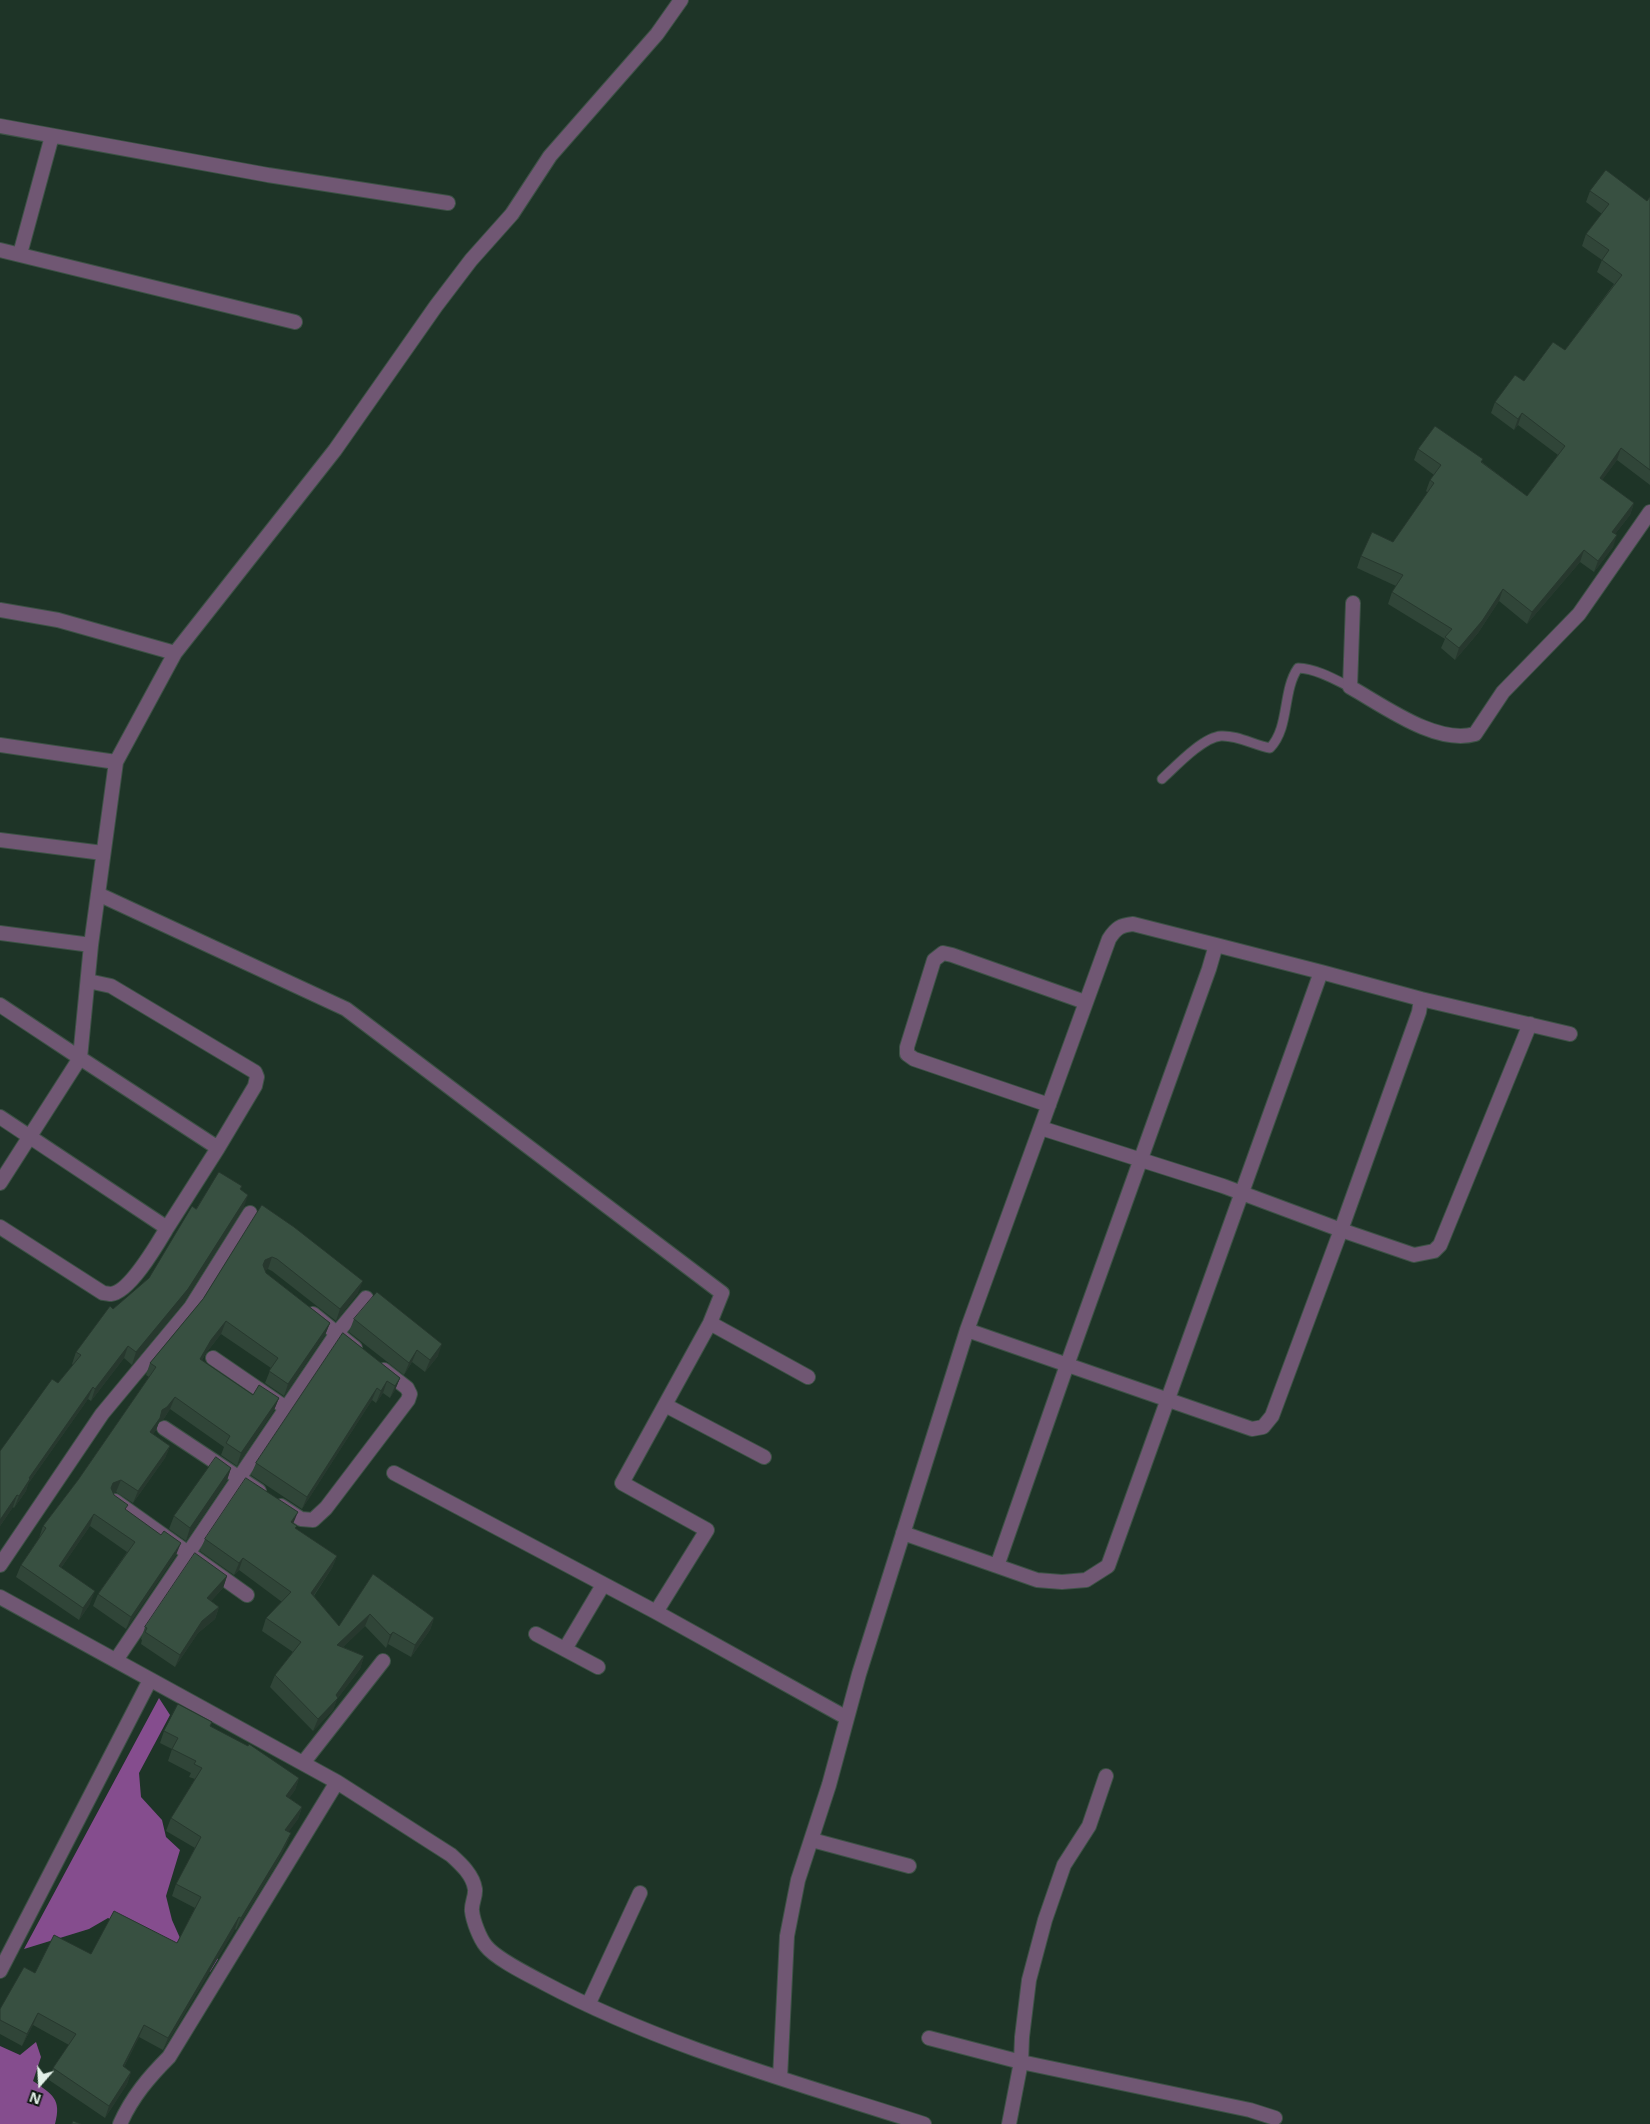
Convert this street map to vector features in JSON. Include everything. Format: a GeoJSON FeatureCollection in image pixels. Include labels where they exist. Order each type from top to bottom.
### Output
{"type":"FeatureCollection","features":[{"type":"Feature","properties":{"kind":"street"},"geometry":{"type":"LineString","coordinates":[[0,1183],[80,1058],[91,945],[116,762],[176,653],[335,450],[436,306],[471,260],[512,214],[550,156],[657,34],[681,0]]}},
{"type":"Feature","properties":{"kind":"street"},"geometry":{"type":"LineString","coordinates":[[0,126],[268,176],[448,203]]}},
{"type":"Feature","properties":{"kind":"street"},"geometry":{"type":"LineString","coordinates":[[20,254],[52,136]]}},
{"type":"Feature","properties":{"kind":"street"},"geometry":{"type":"LineString","coordinates":[[0,250],[295,322]]}},
{"type":"Feature","properties":{"kind":"street"},"geometry":{"type":"LineString","coordinates":[[1353,603],[1350,687],[1426,730],[1464,738],[1475,734],[1503,692],[1579,614],[1646,528],[1650,512]]}},
{"type":"Feature","properties":{"kind":"street"},"geometry":{"type":"LineString","coordinates":[[0,610],[58,620],[176,653]]}},
{"type":"Feature","properties":{"kind":"street"},"geometry":{"type":"LineString","coordinates":[[0,745],[116,762]]}},
{"type":"Feature","properties":{"kind":"street"},"geometry":{"type":"LineString","coordinates":[[0,840],[103,853]]}},
{"type":"Feature","properties":{"kind":"street"},"geometry":{"type":"LineString","coordinates":[[98,894],[346,1009],[722,1293],[710,1323],[622,1483],[707,1530],[656,1612]]}},
{"type":"Feature","properties":{"kind":"street"},"geometry":{"type":"LineString","coordinates":[[780,2078],[787,1936],[798,1880],[812,1840],[903,1533],[967,1330],[1085,1002],[1114,930],[1122,925],[1133,924],[1421,999],[1570,1034]]}},
{"type":"Feature","properties":{"kind":"street"},"geometry":{"type":"LineString","coordinates":[[0,933],[91,945]]}},
{"type":"Feature","properties":{"kind":"street"},"geometry":{"type":"LineString","coordinates":[[997,1566],[1216,945]]}},
{"type":"Feature","properties":{"kind":"street"},"geometry":{"type":"LineString","coordinates":[[1048,1105],[914,1059],[908,1054],[907,1046],[934,960],[943,953],[952,955],[1085,1002]]}},
{"type":"Feature","properties":{"kind":"street"},"geometry":{"type":"LineString","coordinates":[[903,1533],[1037,1580],[1062,1582],[1086,1580],[1108,1566],[1321,972]]}},
{"type":"Feature","properties":{"kind":"street"},"geometry":{"type":"LineString","coordinates":[[0,1227],[103,1293],[112,1294],[120,1290],[145,1264],[255,1086],[257,1078],[255,1072],[111,986],[88,981]]}},
{"type":"Feature","properties":{"kind":"street"},"geometry":{"type":"LineString","coordinates":[[967,1330],[1252,1429],[1263,1427],[1272,1416],[1342,1230],[1419,1012],[1421,999]]}},
{"type":"Feature","properties":{"kind":"street"},"geometry":{"type":"LineString","coordinates":[[0,1005],[218,1148]]}},
{"type":"Feature","properties":{"kind":"street"},"geometry":{"type":"LineString","coordinates":[[1041,1128],[1140,1158],[1414,1255],[1434,1251],[1440,1245],[1530,1024]]}},
{"type":"Feature","properties":{"kind":"street"},"geometry":{"type":"LineString","coordinates":[[0,1117],[167,1228]]}},
{"type":"Feature","properties":{"kind":"street"},"geometry":{"type":"LineString","coordinates":[[0,1565],[102,1414],[191,1307],[250,1213]]}},
{"type":"Feature","properties":{"kind":"street"},"geometry":{"type":"LineString","coordinates":[[116,1660],[336,1333],[366,1298]]}},
{"type":"Feature","properties":{"kind":"street"},"geometry":{"type":"LineString","coordinates":[[164,1428],[301,1519],[313,1520],[326,1508],[408,1400],[410,1394],[407,1388],[306,1308]]}},
{"type":"Feature","properties":{"kind":"street"},"geometry":{"type":"LineString","coordinates":[[710,1323],[808,1377]]}},
{"type":"Feature","properties":{"kind":"street"},"geometry":{"type":"LineString","coordinates":[[213,1358],[286,1408]]}},
{"type":"Feature","properties":{"kind":"street"},"geometry":{"type":"LineString","coordinates":[[665,1405],[764,1457]]}},
{"type":"Feature","properties":{"kind":"street"},"geometry":{"type":"LineString","coordinates":[[394,1473],[656,1612],[847,1718]]}},
{"type":"Feature","properties":{"kind":"street"},"geometry":{"type":"LineString","coordinates":[[114,1502],[247,1595]]}},
{"type":"Feature","properties":{"kind":"street"},"geometry":{"type":"LineString","coordinates":[[565,1649],[603,1585]]}},
{"type":"Feature","properties":{"kind":"street"},"geometry":{"type":"LineString","coordinates":[[0,1597],[338,1782],[451,1855],[465,1868],[475,1888],[472,1911],[486,1946],[517,1969],[588,2004],[668,2038],[780,2078],[924,2124]]}},
{"type":"Feature","properties":{"kind":"street"},"geometry":{"type":"LineString","coordinates":[[536,1634],[598,1667]]}},
{"type":"Feature","properties":{"kind":"street"},"geometry":{"type":"LineString","coordinates":[[303,1763],[383,1662]]}},
{"type":"Feature","properties":{"kind":"street"},"geometry":{"type":"LineString","coordinates":[[0,1971],[150,1680]]}},
{"type":"Feature","properties":{"kind":"street"},"geometry":{"type":"LineString","coordinates":[[1009,2124],[1021,2062],[1029,1980],[1045,1920],[1064,1866],[1089,1826],[1106,1776]]}},
{"type":"Feature","properties":{"kind":"street"},"geometry":{"type":"LineString","coordinates":[[120,2124],[126,2109],[145,2082],[169,2057],[338,1782]]}},
{"type":"Feature","properties":{"kind":"street"},"geometry":{"type":"LineString","coordinates":[[812,1840],[910,1866]]}},
{"type":"Feature","properties":{"kind":"street"},"geometry":{"type":"LineString","coordinates":[[588,2004],[640,1893]]}},
{"type":"Feature","properties":{"kind":"street"},"geometry":{"type":"LineString","coordinates":[[929,2038],[1021,2062],[1250,2110],[1275,2118]]}},
{"type":"Feature","properties":{"kind":"lane"},"geometry":{"type":"LineString","coordinates":[[1162,779],[1209,738],[1221,736],[1270,748],[1275,742],[1293,675],[1298,668],[1324,675],[1350,687]]}},
{"type":"Feature","properties":{"kind":"shaded area"},"geometry":{"type":"Polygon","coordinates":[[[159,1698],[170,1715],[139,1773],[141,1797],[162,1820],[166,1837],[180,1850],[166,1896],[172,1920],[180,1938],[218,1959],[210,1972],[146,1936],[108,1918],[89,1929],[24,1949],[159,1698]]]}},
{"type":"Feature","properties":{"kind":"shaded area"},"geometry":{"type":"Polygon","coordinates":[[[36,2042],[41,2057],[33,2081],[54,2098],[57,2109],[55,2124],[0,2124],[0,2046],[20,2055],[36,2042]]]}},
{"type":"Feature","properties":{"kind":"building"},"geometry":{"type":"Polygon","coordinates":[[[1606,170],[1647,201],[1650,197],[1650,470],[1621,448],[1600,478],[1634,503],[1612,532],[1617,535],[1598,561],[1584,550],[1532,612],[1503,589],[1482,621],[1459,648],[1445,637],[1452,629],[1392,592],[1403,575],[1361,556],[1372,532],[1393,542],[1434,483],[1430,480],[1441,465],[1418,449],[1435,426],[1483,459],[1481,462],[1527,496],[1565,446],[1522,413],[1518,419],[1495,402],[1515,375],[1524,381],[1553,342],[1565,350],[1622,275],[1602,260],[1609,250],[1586,234],[1609,204],[1590,191],[1606,170]]]}},
{"type":"Feature","properties":{"kind":"building"},"geometry":{"type":"Polygon","coordinates":[[[219,1172],[242,1186],[240,1189],[248,1195],[188,1289],[136,1352],[128,1346],[95,1389],[93,1387],[29,1478],[19,1496],[17,1495],[0,1520],[0,1451],[52,1379],[58,1383],[81,1355],[76,1352],[110,1306],[113,1309],[149,1278],[192,1206],[196,1209],[219,1172]]]}},
{"type":"Feature","properties":{"kind":"building"},"geometry":{"type":"Polygon","coordinates":[[[262,1205],[294,1227],[363,1281],[340,1309],[277,1259],[272,1257],[265,1260],[263,1265],[266,1273],[330,1323],[288,1384],[269,1371],[278,1358],[226,1321],[211,1340],[200,1359],[253,1395],[259,1385],[279,1398],[241,1453],[226,1443],[230,1436],[175,1397],[162,1410],[160,1418],[150,1432],[170,1446],[138,1491],[121,1480],[113,1483],[111,1488],[114,1495],[128,1505],[125,1509],[161,1535],[164,1531],[181,1543],[131,1617],[98,1594],[135,1542],[94,1514],[59,1566],[95,1591],[83,1608],[21,1565],[46,1528],[43,1526],[78,1480],[156,1367],[150,1363],[203,1299],[262,1205]]]}},
{"type":"Feature","properties":{"kind":"building"},"geometry":{"type":"Polygon","coordinates":[[[377,1292],[442,1344],[430,1360],[417,1350],[409,1363],[354,1319],[377,1292]]]}},
{"type":"Feature","properties":{"kind":"building"},"geometry":{"type":"Polygon","coordinates":[[[343,1333],[400,1378],[395,1386],[387,1381],[381,1391],[377,1388],[307,1497],[256,1463],[343,1333]]]}},
{"type":"Feature","properties":{"kind":"building"},"geometry":{"type":"Polygon","coordinates":[[[216,1457],[231,1468],[190,1528],[174,1516],[216,1457]]]}},
{"type":"Feature","properties":{"kind":"building"},"geometry":{"type":"Polygon","coordinates":[[[246,1478],[298,1512],[291,1522],[297,1526],[295,1528],[337,1556],[311,1593],[339,1626],[373,1574],[434,1618],[415,1645],[393,1632],[390,1635],[370,1614],[337,1645],[364,1656],[336,1695],[338,1698],[318,1719],[275,1675],[301,1642],[266,1618],[291,1592],[243,1558],[239,1563],[205,1539],[246,1478]]]}},
{"type":"Feature","properties":{"kind":"building"},"geometry":{"type":"Polygon","coordinates":[[[195,1553],[227,1576],[207,1598],[219,1607],[202,1621],[180,1655],[145,1632],[147,1628],[145,1627],[195,1553]]]}},
{"type":"Feature","properties":{"kind":"building"},"geometry":{"type":"Polygon","coordinates":[[[178,1704],[212,1722],[210,1726],[248,1746],[249,1744],[299,1778],[286,1796],[302,1807],[285,1830],[291,1833],[281,1852],[241,1918],[239,1917],[168,2038],[144,2025],[123,2066],[131,2072],[109,2106],[53,2068],[76,2034],[38,2013],[27,2034],[0,2020],[0,2009],[24,1967],[35,1973],[54,1935],[91,1954],[114,1911],[177,1943],[201,1897],[176,1884],[201,1837],[171,1818],[202,1768],[194,1764],[196,1761],[172,1749],[178,1738],[164,1731],[178,1704]]]}}]}
